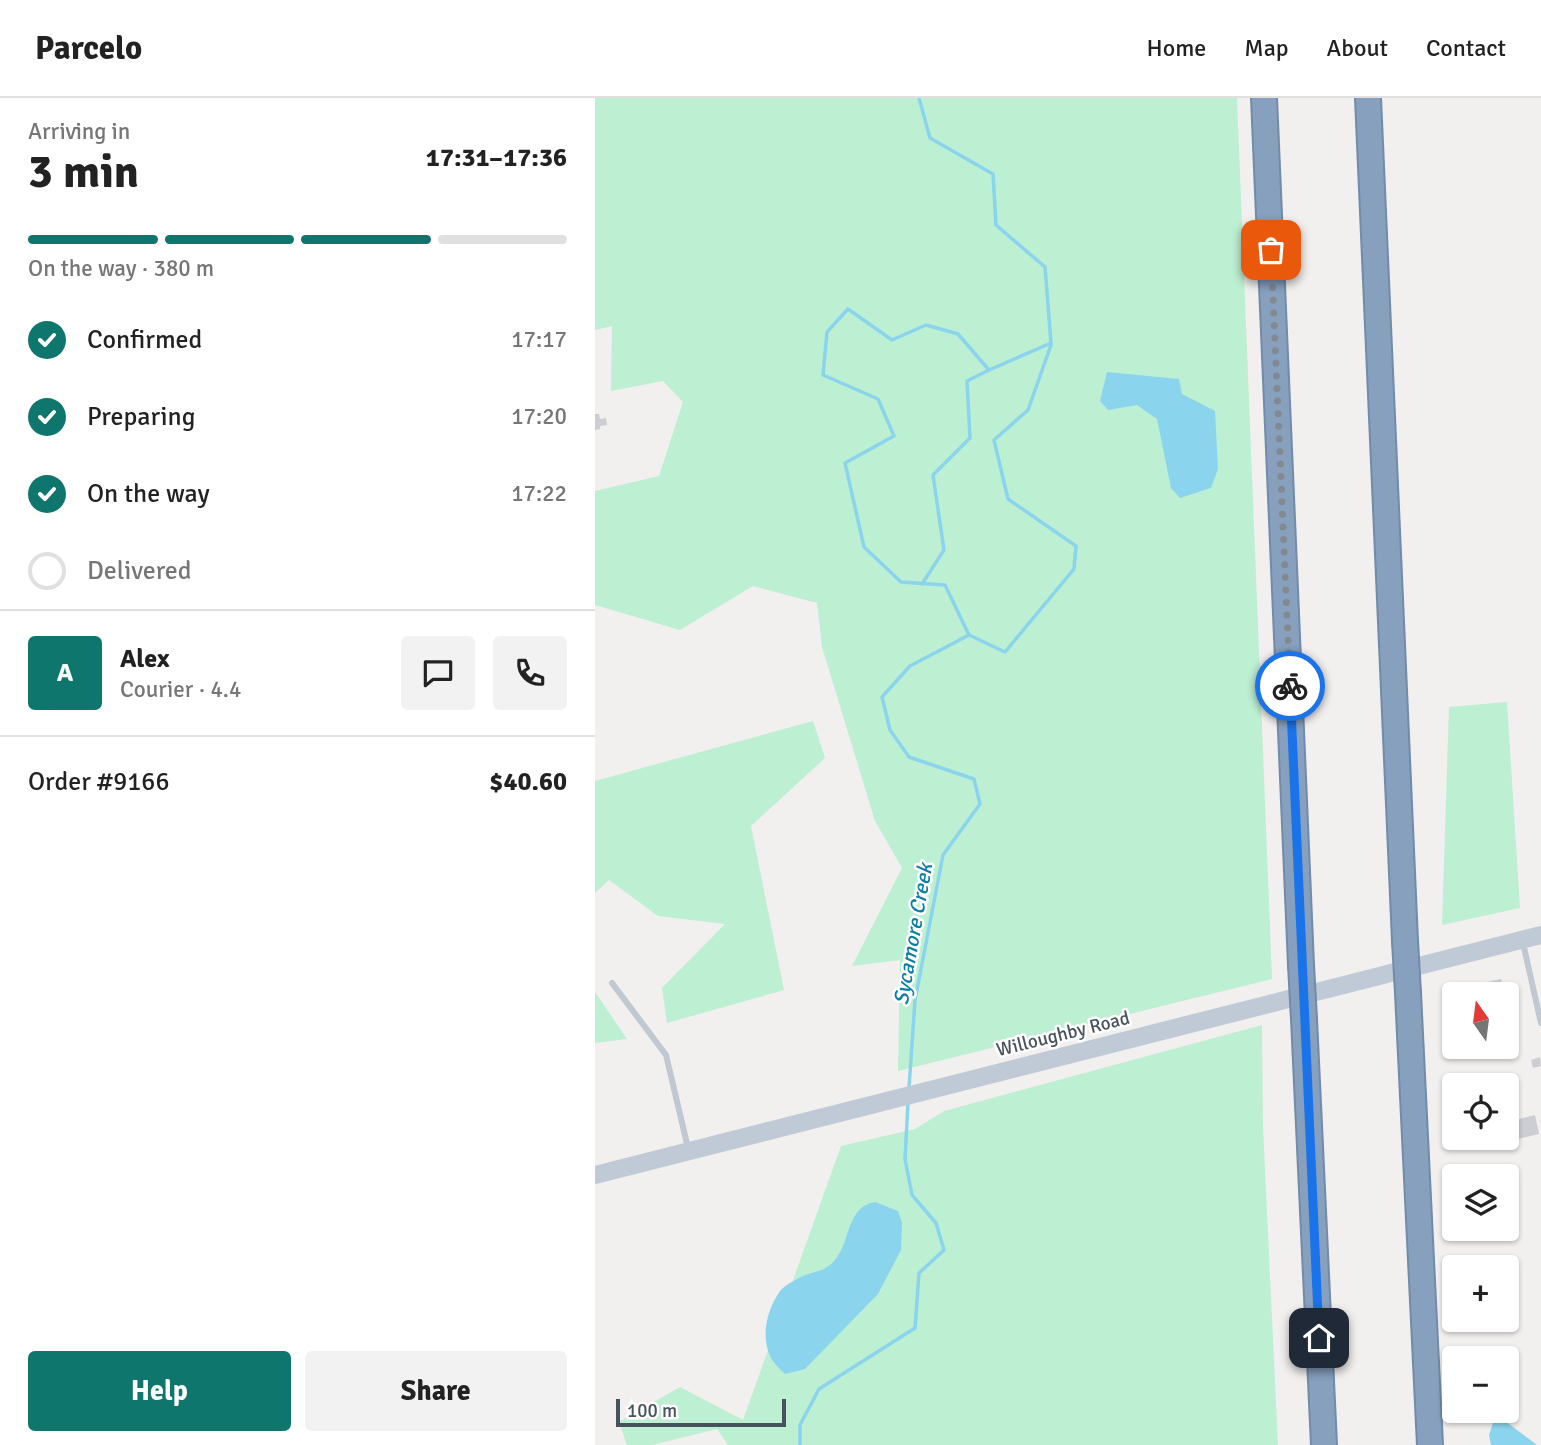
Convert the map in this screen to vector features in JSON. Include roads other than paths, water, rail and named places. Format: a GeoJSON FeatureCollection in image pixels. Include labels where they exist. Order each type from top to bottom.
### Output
{"type":"FeatureCollection","features":[{"type":"Feature","properties":{"kind":"highway"},"geometry":{"type":"LineString","coordinates":[[1264,98],[1324,1445]]}},
{"type":"Feature","properties":{"kind":"highway"},"geometry":{"type":"LineString","coordinates":[[1368,98],[1430,1445]]}},
{"type":"Feature","properties":{"kind":"highway"},"geometry":{"type":"LineString","coordinates":[[1379,342],[1385,98]]}},
{"type":"Feature","properties":{"kind":"street","name":"Willoughby Road"},"geometry":{"type":"LineString","coordinates":[[595,1175],[1541,935]]}},
{"type":"Feature","properties":{"kind":"lane"},"geometry":{"type":"LineString","coordinates":[[1523,940],[1541,1023]]}},
{"type":"Feature","properties":{"kind":"lane"},"geometry":{"type":"LineString","coordinates":[[612,982],[666,1055],[688,1150]]}},
{"type":"Feature","properties":{"kind":"water"},"geometry":{"type":"Polygon","coordinates":[[[1107,372],[1179,379],[1182,394],[1215,411],[1218,469],[1211,488],[1180,498],[1171,488],[1157,419],[1137,405],[1108,410],[1100,401],[1107,372]]]}},
{"type":"Feature","properties":{"kind":"water"},"geometry":{"type":"Polygon","coordinates":[[[875,1202],[898,1211],[902,1223],[901,1250],[878,1294],[805,1369],[785,1374],[772,1360],[766,1341],[767,1323],[775,1298],[790,1283],[831,1264],[840,1252],[859,1210],[875,1202]]]}},
{"type":"Feature","properties":{"kind":"water"},"geometry":{"type":"Polygon","coordinates":[[[1493,1423],[1508,1423],[1537,1445],[1491,1445],[1489,1435],[1493,1423]]]}},
{"type":"Feature","properties":{"kind":"waterway","name":"Sycamore Creek"},"geometry":{"type":"LineString","coordinates":[[909,1088],[915,1000],[943,855],[980,804],[974,779],[909,757],[890,730],[882,697],[910,666],[969,635],[945,585],[901,582],[864,547],[845,463],[894,436],[878,399],[823,375],[827,332],[848,309],[892,340],[926,325],[958,334],[989,370],[1051,343],[1045,267],[996,225],[993,174],[930,138],[919,98]]}},
{"type":"Feature","properties":{"kind":"waterway"},"geometry":{"type":"LineString","coordinates":[[969,635],[1005,652],[1074,569],[1076,546],[1008,499],[994,440],[1028,410],[1051,345]]}},
{"type":"Feature","properties":{"kind":"waterway"},"geometry":{"type":"LineString","coordinates":[[922,584],[944,550],[933,475],[970,438],[967,381],[989,370]]}},
{"type":"Feature","properties":{"kind":"waterway","name":"Sycamore Creek"},"geometry":{"type":"LineString","coordinates":[[800,1445],[800,1425],[819,1389],[915,1328],[919,1273],[944,1250],[936,1223],[912,1195],[905,1159],[908,1103]]}}]}
